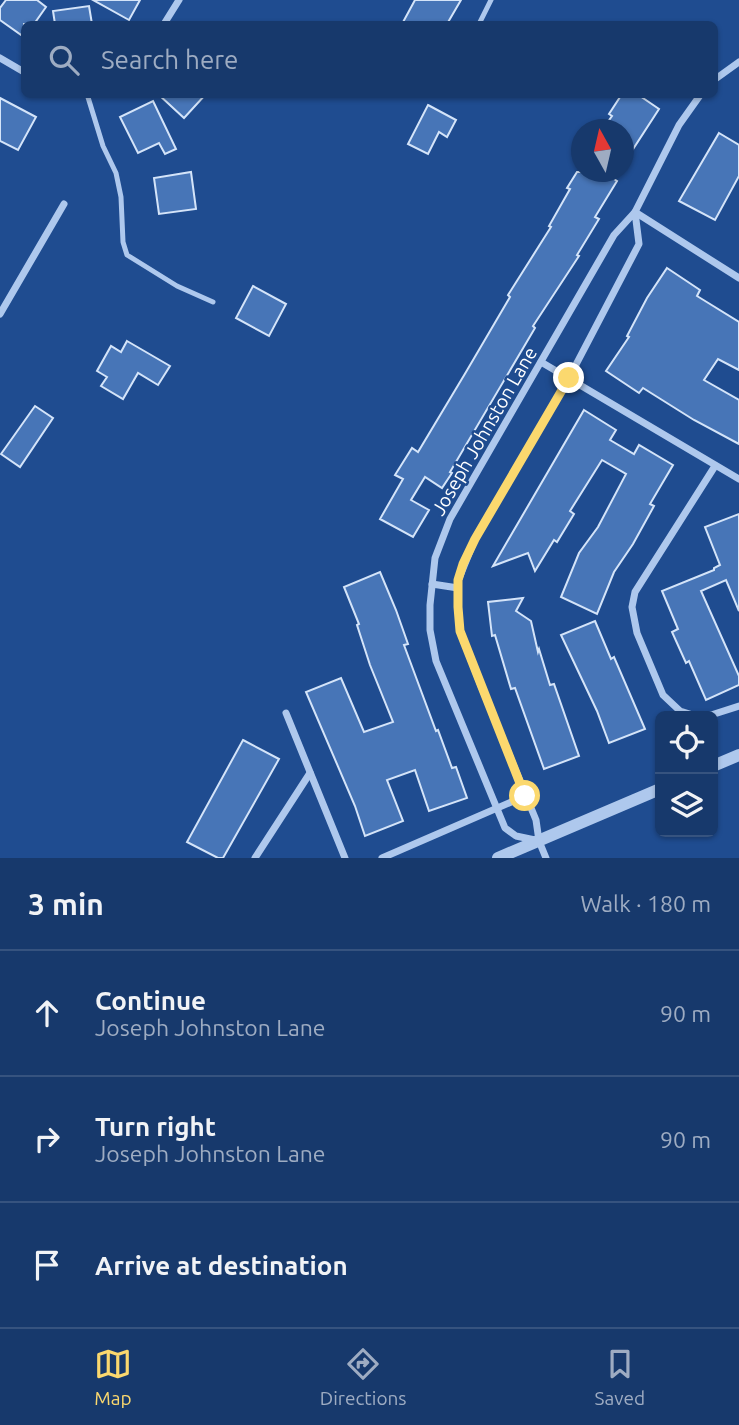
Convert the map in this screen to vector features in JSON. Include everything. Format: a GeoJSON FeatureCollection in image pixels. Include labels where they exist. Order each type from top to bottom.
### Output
{"type":"FeatureCollection","features":[{"type":"Feature","properties":{"kind":"street"},"geometry":{"type":"LineString","coordinates":[[166,21],[178,0]]}},
{"type":"Feature","properties":{"kind":"street"},"geometry":{"type":"LineString","coordinates":[[0,58],[21,70]]}},
{"type":"Feature","properties":{"kind":"street"},"geometry":{"type":"LineString","coordinates":[[718,77],[739,62]]}},
{"type":"Feature","properties":{"kind":"street","name":"Joseph Johnston Lane"},"geometry":{"type":"LineString","coordinates":[[539,841],[516,836],[505,828],[436,661],[430,630],[435,558],[450,519],[614,236],[635,212],[679,125],[698,98]]}},
{"type":"Feature","properties":{"kind":"street"},"geometry":{"type":"LineString","coordinates":[[0,314],[64,204]]}},
{"type":"Feature","properties":{"kind":"street"},"geometry":{"type":"LineString","coordinates":[[635,212],[739,278]]}},
{"type":"Feature","properties":{"kind":"street"},"geometry":{"type":"LineString","coordinates":[[546,858],[539,841],[536,820],[460,631],[458,588],[463,564],[475,539],[569,378],[639,244],[635,212]]}},
{"type":"Feature","properties":{"kind":"street"},"geometry":{"type":"LineString","coordinates":[[541,362],[739,479]]}},
{"type":"Feature","properties":{"kind":"street"},"geometry":{"type":"LineString","coordinates":[[680,711],[663,695],[637,633],[632,607],[635,592],[715,466]]}},
{"type":"Feature","properties":{"kind":"street"},"geometry":{"type":"LineString","coordinates":[[432,584],[458,588]]}},
{"type":"Feature","properties":{"kind":"street"},"geometry":{"type":"LineString","coordinates":[[718,713],[739,706]]}},
{"type":"Feature","properties":{"kind":"street"},"geometry":{"type":"LineString","coordinates":[[286,713],[345,858]]}},
{"type":"Feature","properties":{"kind":"street"},"geometry":{"type":"LineString","coordinates":[[718,764],[739,755]]}},
{"type":"Feature","properties":{"kind":"street"},"geometry":{"type":"LineString","coordinates":[[255,858],[310,773]]}},
{"type":"Feature","properties":{"kind":"street"},"geometry":{"type":"LineString","coordinates":[[498,858],[655,791]]}},
{"type":"Feature","properties":{"kind":"street"},"geometry":{"type":"LineString","coordinates":[[382,858],[525,796]]}},
{"type":"Feature","properties":{"kind":"lane"},"geometry":{"type":"LineString","coordinates":[[480,21],[491,0]]}},
{"type":"Feature","properties":{"kind":"lane"},"geometry":{"type":"LineString","coordinates":[[88,98],[103,146],[116,173],[121,197],[123,242],[127,255],[177,286],[213,302]]}},
{"type":"Feature","properties":{"kind":"building"},"geometry":{"type":"Polygon","coordinates":[[[6,0],[37,0],[46,7],[36,21],[21,21],[21,35],[0,20],[0,8],[6,0]]]}},
{"type":"Feature","properties":{"kind":"building"},"geometry":{"type":"Polygon","coordinates":[[[93,0],[140,0],[129,20],[93,0]]]}},
{"type":"Feature","properties":{"kind":"building"},"geometry":{"type":"Polygon","coordinates":[[[415,0],[461,0],[449,21],[404,21],[415,0]]]}},
{"type":"Feature","properties":{"kind":"building"},"geometry":{"type":"Polygon","coordinates":[[[89,6],[92,21],[55,21],[53,11],[89,6]]]}},
{"type":"Feature","properties":{"kind":"building"},"geometry":{"type":"Polygon","coordinates":[[[0,98],[36,117],[18,150],[0,141],[0,98]]]}},
{"type":"Feature","properties":{"kind":"building"},"geometry":{"type":"Polygon","coordinates":[[[162,98],[202,98],[184,118],[162,98]]]}},
{"type":"Feature","properties":{"kind":"building"},"geometry":{"type":"Polygon","coordinates":[[[619,98],[643,98],[659,109],[634,148],[634,119],[610,119],[612,116],[609,114],[619,98]]]}},
{"type":"Feature","properties":{"kind":"building"},"geometry":{"type":"Polygon","coordinates":[[[153,101],[176,149],[165,154],[159,143],[138,153],[120,117],[153,101]]]}},
{"type":"Feature","properties":{"kind":"building"},"geometry":{"type":"Polygon","coordinates":[[[428,105],[456,120],[447,137],[439,132],[428,154],[408,144],[428,105]]]}},
{"type":"Feature","properties":{"kind":"building"},"geometry":{"type":"Polygon","coordinates":[[[719,133],[739,145],[739,176],[715,220],[679,201],[719,133]]]}},
{"type":"Feature","properties":{"kind":"building"},"geometry":{"type":"Polygon","coordinates":[[[191,172],[196,209],[159,214],[154,178],[191,172]]]}},
{"type":"Feature","properties":{"kind":"building"},"geometry":{"type":"Polygon","coordinates":[[[571,182],[616,182],[595,217],[599,219],[577,255],[579,256],[533,326],[535,328],[450,472],[452,473],[442,488],[425,477],[411,500],[429,510],[413,537],[380,519],[403,479],[395,475],[412,448],[418,452],[510,297],[508,295],[551,227],[549,226],[570,189],[567,188],[571,182]]]}},
{"type":"Feature","properties":{"kind":"building"},"geometry":{"type":"Polygon","coordinates":[[[667,268],[700,290],[697,296],[739,322],[739,370],[718,359],[704,380],[739,400],[739,444],[643,388],[639,393],[606,371],[629,337],[627,336],[647,298],[667,268]]]}},
{"type":"Feature","properties":{"kind":"building"},"geometry":{"type":"Polygon","coordinates":[[[253,286],[286,304],[269,336],[236,318],[253,286]]]}},
{"type":"Feature","properties":{"kind":"building"},"geometry":{"type":"Polygon","coordinates":[[[127,341],[170,366],[158,385],[138,373],[123,399],[101,386],[107,377],[97,371],[111,346],[121,352],[127,341]]]}},
{"type":"Feature","properties":{"kind":"building"},"geometry":{"type":"Polygon","coordinates":[[[35,406],[53,418],[20,467],[1,454],[35,406]]]}},
{"type":"Feature","properties":{"kind":"building"},"geometry":{"type":"Polygon","coordinates":[[[584,410],[616,430],[610,440],[634,454],[639,445],[673,465],[650,504],[654,506],[614,572],[597,614],[561,597],[579,553],[598,527],[626,474],[602,460],[570,511],[574,514],[535,571],[528,553],[493,566],[584,410]]]}},
{"type":"Feature","properties":{"kind":"building"},"geometry":{"type":"Polygon","coordinates":[[[739,514],[739,611],[726,580],[701,591],[739,676],[739,685],[706,700],[689,661],[686,663],[672,632],[678,629],[662,591],[714,570],[720,565],[705,527],[739,514]]]}},
{"type":"Feature","properties":{"kind":"building"},"geometry":{"type":"Polygon","coordinates":[[[380,572],[408,644],[404,645],[436,731],[438,730],[452,768],[456,767],[467,798],[429,811],[415,770],[387,780],[403,821],[365,836],[355,806],[306,692],[341,678],[364,732],[393,722],[370,665],[357,625],[359,624],[344,587],[380,572]]]}},
{"type":"Feature","properties":{"kind":"building"},"geometry":{"type":"Polygon","coordinates":[[[523,598],[516,611],[531,621],[538,652],[539,649],[550,685],[554,684],[579,756],[544,769],[515,688],[511,689],[495,635],[492,636],[488,602],[523,598]]]}},
{"type":"Feature","properties":{"kind":"building"},"geometry":{"type":"Polygon","coordinates":[[[595,621],[611,659],[614,657],[645,729],[609,743],[561,635],[595,621]]]}},
{"type":"Feature","properties":{"kind":"building"},"geometry":{"type":"Polygon","coordinates":[[[243,740],[279,759],[223,858],[218,858],[187,842],[243,740]]]}},
{"type":"Feature","properties":{"kind":"route"},"geometry":{"type":"LineString","coordinates":[[525,796],[460,631],[458,580],[475,539],[569,378]]}}]}
